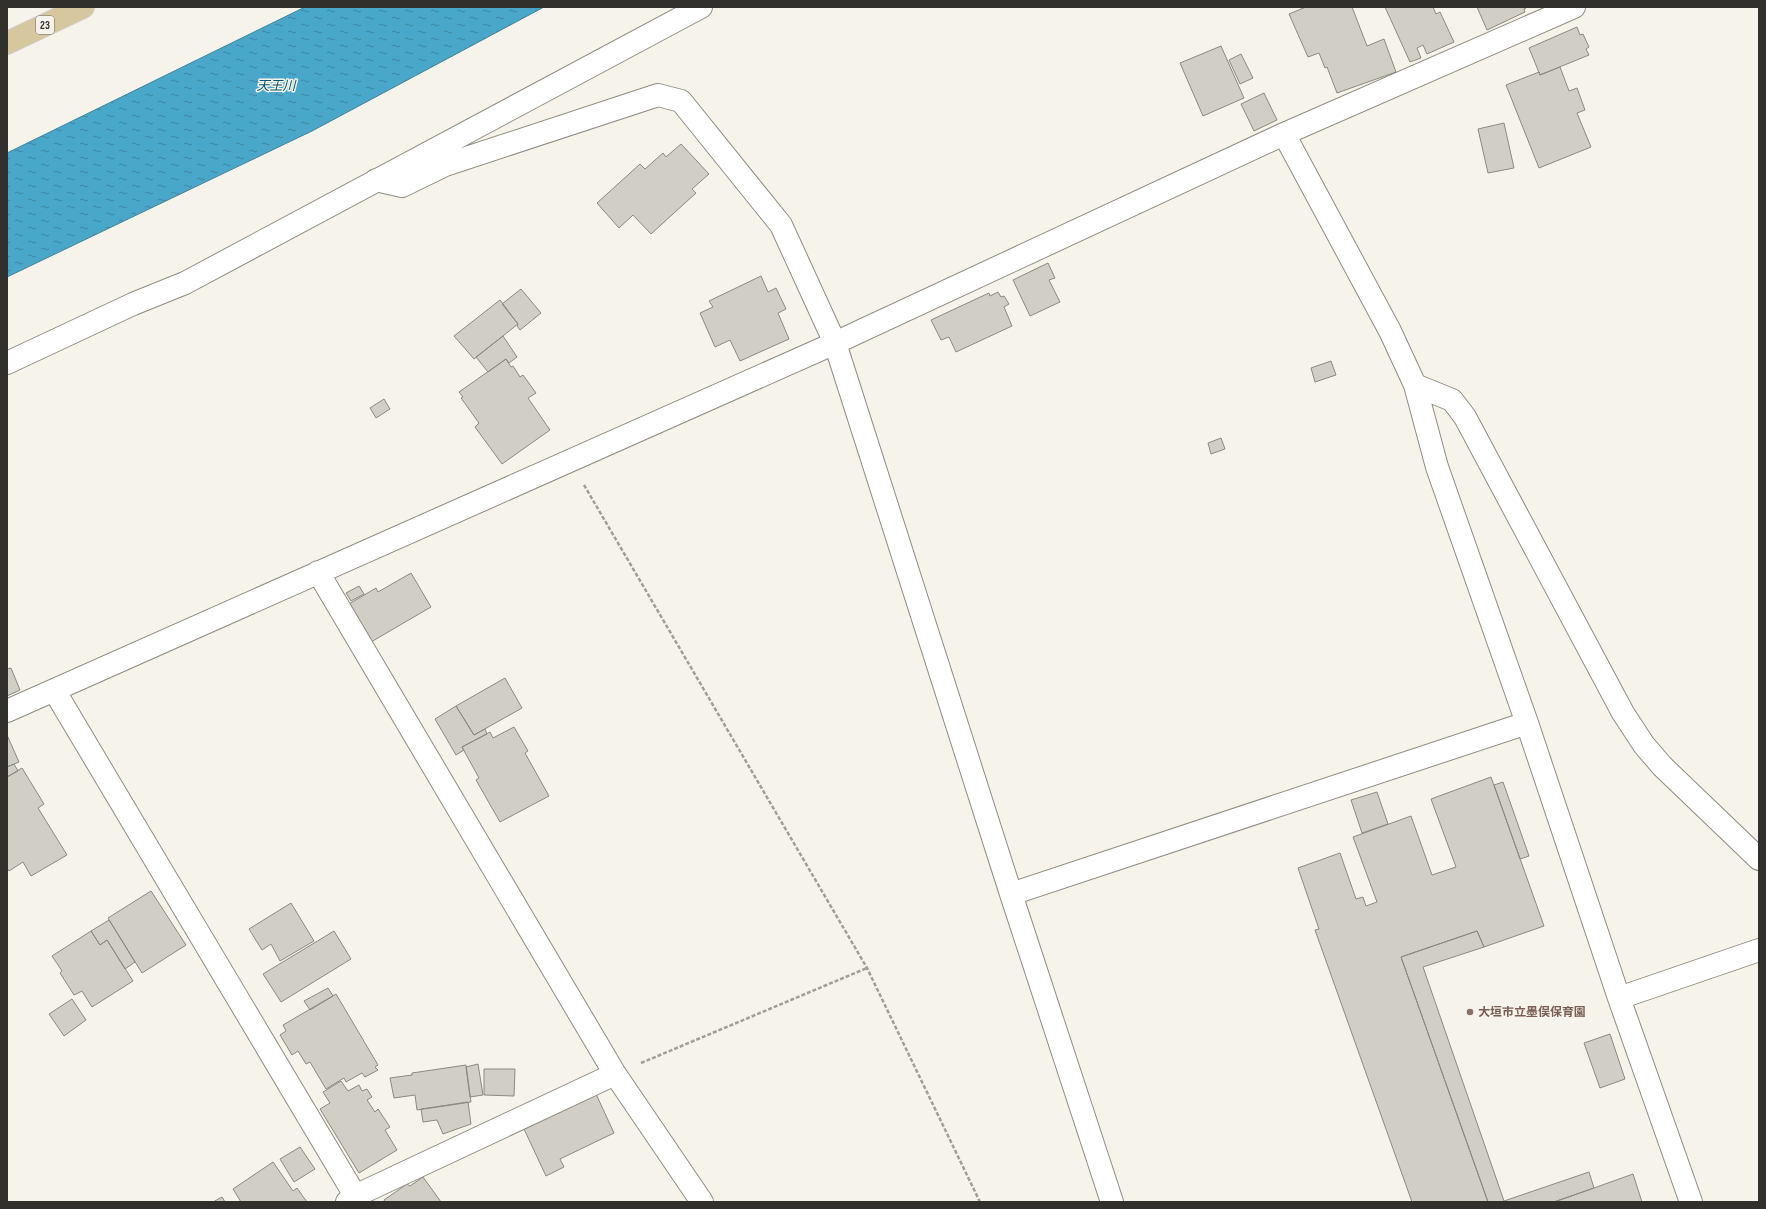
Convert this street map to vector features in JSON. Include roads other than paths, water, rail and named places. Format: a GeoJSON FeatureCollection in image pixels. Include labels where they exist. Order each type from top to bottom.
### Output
{"type":"FeatureCollection","features":[{"type":"Feature","properties":{"kind":"main road","name":"23"},"geometry":{"type":"LineString","coordinates":[[7,43],[83,7]]}},
{"type":"Feature","properties":{"kind":"street"},"geometry":{"type":"LineString","coordinates":[[7,362],[133,304],[185,283],[701,7]]}},
{"type":"Feature","properties":{"kind":"street"},"geometry":{"type":"LineString","coordinates":[[7,712],[569,460],[835,343],[1284,134],[1574,7]]}},
{"type":"Feature","properties":{"kind":"street"},"geometry":{"type":"LineString","coordinates":[[376,180],[402,186],[445,165],[658,95],[681,101],[781,225],[835,343],[1011,894],[1112,1202]]}},
{"type":"Feature","properties":{"kind":"street"},"geometry":{"type":"LineString","coordinates":[[1284,134],[1390,331],[1414,385],[1437,467],[1527,722],[1619,998],[1691,1202]]}},
{"type":"Feature","properties":{"kind":"street"},"geometry":{"type":"LineString","coordinates":[[1414,385],[1452,400],[1465,417],[1623,713],[1644,745],[1662,766],[1759,859]]}},
{"type":"Feature","properties":{"kind":"street"},"geometry":{"type":"LineString","coordinates":[[318,572],[615,1074],[702,1202]]}},
{"type":"Feature","properties":{"kind":"street"},"geometry":{"type":"LineString","coordinates":[[54,690],[353,1200],[615,1074]]}},
{"type":"Feature","properties":{"kind":"street"},"geometry":{"type":"LineString","coordinates":[[1011,894],[1527,722]]}},
{"type":"Feature","properties":{"kind":"street"},"geometry":{"type":"LineString","coordinates":[[1619,998],[1759,950]]}},
{"type":"Feature","properties":{"kind":"water","name":"天王川"},"geometry":{"type":"Polygon","coordinates":[[[305,7],[544,7],[312,131],[7,277],[7,153],[305,7]]]}},
{"type":"Feature","properties":{"kind":"place","name":"大垣市立墨俣保育園"},"geometry":{"type":"Point","coordinates":[1470,1012]}}]}
